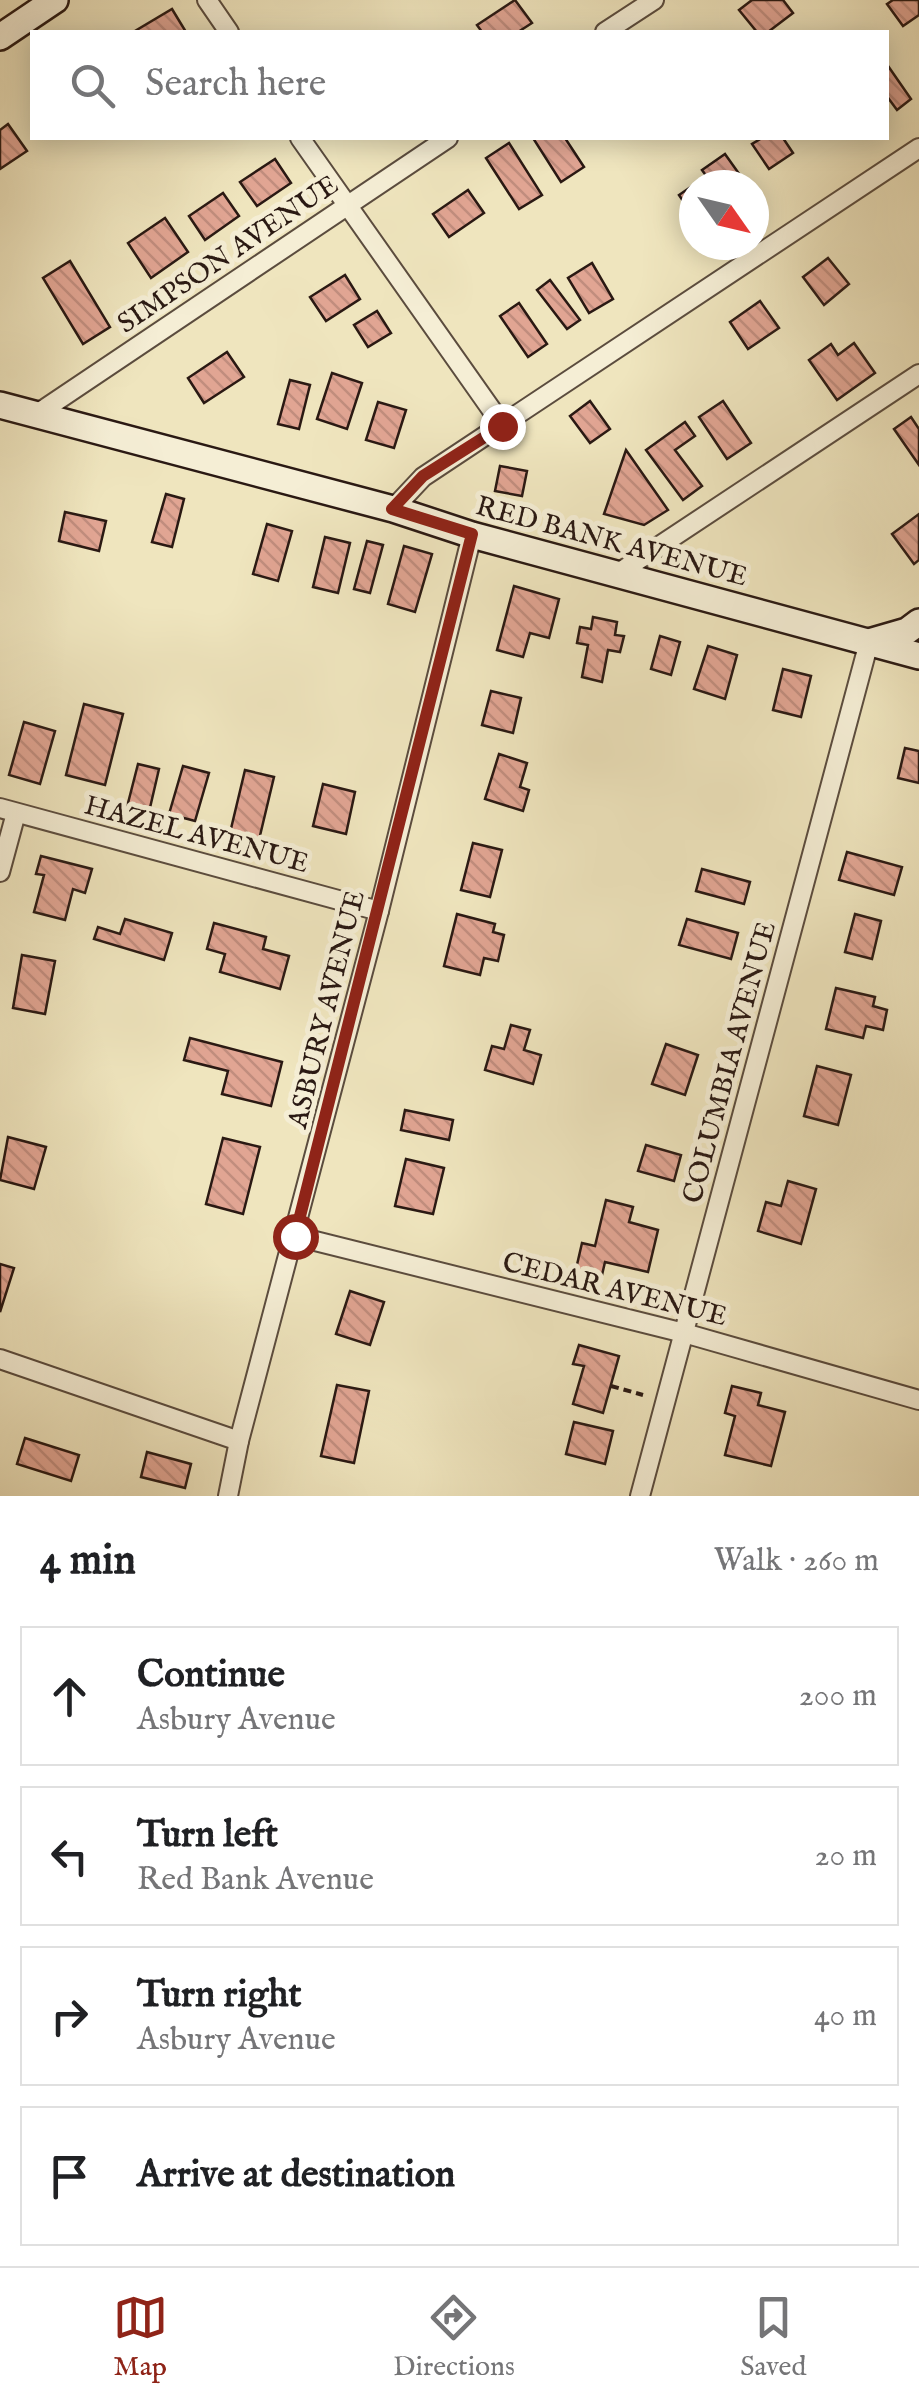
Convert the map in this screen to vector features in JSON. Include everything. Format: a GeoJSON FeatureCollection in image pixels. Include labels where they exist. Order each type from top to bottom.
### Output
{"type":"FeatureCollection","features":[{"type":"Feature","properties":{"kind":"street"},"geometry":{"type":"LineString","coordinates":[[0,38],[54,0]]}},
{"type":"Feature","properties":{"kind":"street"},"geometry":{"type":"LineString","coordinates":[[207,0],[228,30]]}},
{"type":"Feature","properties":{"kind":"street"},"geometry":{"type":"LineString","coordinates":[[608,30],[654,0]]}},
{"type":"Feature","properties":{"kind":"street"},"geometry":{"type":"LineString","coordinates":[[301,140],[502,426]]}},
{"type":"Feature","properties":{"kind":"street","name":"SIMPSON AVENUE"},"geometry":{"type":"LineString","coordinates":[[37,414],[445,140]]}},
{"type":"Feature","properties":{"kind":"street"},"geometry":{"type":"LineString","coordinates":[[392,509],[423,476],[919,148]]}},
{"type":"Feature","properties":{"kind":"street"},"geometry":{"type":"LineString","coordinates":[[620,572],[919,374]]}},
{"type":"Feature","properties":{"kind":"street","name":"RED BANK AVENUE"},"geometry":{"type":"LineString","coordinates":[[0,405],[919,656]]}},
{"type":"Feature","properties":{"kind":"street","name":"ASBURY AVENUE"},"geometry":{"type":"LineString","coordinates":[[228,1496],[380,912],[472,534]]}},
{"type":"Feature","properties":{"kind":"street"},"geometry":{"type":"LineString","coordinates":[[869,642],[906,631],[919,622]]}},
{"type":"Feature","properties":{"kind":"street","name":"COLUMBIA AVENUE"},"geometry":{"type":"LineString","coordinates":[[640,1496],[869,642]]}},
{"type":"Feature","properties":{"kind":"street"},"geometry":{"type":"LineString","coordinates":[[0,872],[8,810]]}},
{"type":"Feature","properties":{"kind":"street","name":"HAZEL AVENUE"},"geometry":{"type":"LineString","coordinates":[[8,810],[380,912]]}},
{"type":"Feature","properties":{"kind":"street","name":"CEDAR AVENUE"},"geometry":{"type":"LineString","coordinates":[[295,1236],[684,1334],[919,1400]]}},
{"type":"Feature","properties":{"kind":"street"},"geometry":{"type":"LineString","coordinates":[[0,1359],[240,1441]]}},
{"type":"Feature","properties":{"kind":"path"},"geometry":{"type":"LineString","coordinates":[[611,1386],[643,1395]]}},
{"type":"Feature","properties":{"kind":"building"},"geometry":{"type":"Polygon","coordinates":[[[515,0],[532,23],[521,30],[481,30],[477,25],[515,0]]]}},
{"type":"Feature","properties":{"kind":"building"},"geometry":{"type":"Polygon","coordinates":[[[752,0],[783,0],[793,13],[771,30],[755,30],[739,10],[752,0]]]}},
{"type":"Feature","properties":{"kind":"building"},"geometry":{"type":"Polygon","coordinates":[[[893,0],[919,0],[919,15],[903,26],[887,4],[893,0]]]}},
{"type":"Feature","properties":{"kind":"building"},"geometry":{"type":"Polygon","coordinates":[[[172,9],[185,30],[137,30],[172,9]]]}},
{"type":"Feature","properties":{"kind":"building"},"geometry":{"type":"Polygon","coordinates":[[[889,67],[911,99],[897,110],[889,99],[889,67]]]}},
{"type":"Feature","properties":{"kind":"building"},"geometry":{"type":"Polygon","coordinates":[[[8,124],[27,151],[0,169],[0,130],[8,124]]]}},
{"type":"Feature","properties":{"kind":"building"},"geometry":{"type":"Polygon","coordinates":[[[534,140],[566,140],[584,167],[561,182],[534,140]]]}},
{"type":"Feature","properties":{"kind":"building"},"geometry":{"type":"Polygon","coordinates":[[[759,140],[784,140],[793,153],[769,169],[752,144],[759,140]]]}},
{"type":"Feature","properties":{"kind":"building"},"geometry":{"type":"Polygon","coordinates":[[[509,143],[542,195],[519,209],[486,158],[509,143]]]}},
{"type":"Feature","properties":{"kind":"building"},"geometry":{"type":"Polygon","coordinates":[[[725,154],[736,170],[702,170],[725,154]]]}},
{"type":"Feature","properties":{"kind":"building"},"geometry":{"type":"Polygon","coordinates":[[[275,159],[291,183],[257,206],[240,182],[275,159]]]}},
{"type":"Feature","properties":{"kind":"building"},"geometry":{"type":"Polygon","coordinates":[[[468,190],[484,213],[449,237],[433,214],[468,190]]]}},
{"type":"Feature","properties":{"kind":"building"},"geometry":{"type":"Polygon","coordinates":[[[223,193],[239,216],[205,240],[189,216],[223,193]]]}},
{"type":"Feature","properties":{"kind":"building"},"geometry":{"type":"Polygon","coordinates":[[[165,218],[188,252],[151,278],[128,243],[165,218]]]}},
{"type":"Feature","properties":{"kind":"building"},"geometry":{"type":"Polygon","coordinates":[[[828,258],[849,284],[824,305],[803,277],[828,258]]]}},
{"type":"Feature","properties":{"kind":"building"},"geometry":{"type":"Polygon","coordinates":[[[70,261],[110,327],[83,344],[43,278],[70,261]]]}},
{"type":"Feature","properties":{"kind":"building"},"geometry":{"type":"Polygon","coordinates":[[[592,263],[613,299],[589,313],[568,278],[592,263]]]}},
{"type":"Feature","properties":{"kind":"building"},"geometry":{"type":"Polygon","coordinates":[[[345,275],[360,299],[326,321],[310,297],[345,275]]]}},
{"type":"Feature","properties":{"kind":"building"},"geometry":{"type":"Polygon","coordinates":[[[550,280],[580,320],[567,329],[537,290],[550,280]]]}},
{"type":"Feature","properties":{"kind":"building"},"geometry":{"type":"Polygon","coordinates":[[[760,301],[779,328],[748,349],[730,322],[760,301]]]}},
{"type":"Feature","properties":{"kind":"building"},"geometry":{"type":"Polygon","coordinates":[[[519,303],[547,344],[528,357],[500,316],[519,303]]]}},
{"type":"Feature","properties":{"kind":"building"},"geometry":{"type":"Polygon","coordinates":[[[377,311],[391,333],[368,347],[354,325],[377,311]]]}},
{"type":"Feature","properties":{"kind":"building"},"geometry":{"type":"Polygon","coordinates":[[[854,343],[875,373],[837,400],[809,360],[831,344],[838,355],[854,343]]]}},
{"type":"Feature","properties":{"kind":"building"},"geometry":{"type":"Polygon","coordinates":[[[227,352],[244,377],[204,403],[188,378],[227,352]]]}},
{"type":"Feature","properties":{"kind":"building"},"geometry":{"type":"Polygon","coordinates":[[[332,373],[362,383],[347,429],[317,419],[332,373]]]}},
{"type":"Feature","properties":{"kind":"building"},"geometry":{"type":"Polygon","coordinates":[[[290,380],[310,385],[299,429],[278,424],[290,380]]]}},
{"type":"Feature","properties":{"kind":"building"},"geometry":{"type":"Polygon","coordinates":[[[590,401],[610,429],[590,443],[570,416],[590,401]]]}},
{"type":"Feature","properties":{"kind":"building"},"geometry":{"type":"Polygon","coordinates":[[[723,401],[751,443],[727,459],[699,417],[723,401]]]}},
{"type":"Feature","properties":{"kind":"building"},"geometry":{"type":"Polygon","coordinates":[[[378,402],[406,410],[394,448],[366,440],[378,402]]]}},
{"type":"Feature","properties":{"kind":"building"},"geometry":{"type":"Polygon","coordinates":[[[911,417],[919,429],[919,465],[894,429],[911,417]]]}},
{"type":"Feature","properties":{"kind":"building"},"geometry":{"type":"Polygon","coordinates":[[[685,422],[695,436],[675,450],[702,486],[683,500],[646,450],[685,422]]]}},
{"type":"Feature","properties":{"kind":"building"},"geometry":{"type":"Polygon","coordinates":[[[626,450],[668,510],[644,525],[604,514],[626,450]]]}},
{"type":"Feature","properties":{"kind":"building"},"geometry":{"type":"Polygon","coordinates":[[[500,466],[527,471],[522,496],[495,491],[500,466]]]}},
{"type":"Feature","properties":{"kind":"building"},"geometry":{"type":"Polygon","coordinates":[[[166,494],[184,499],[172,547],[152,542],[166,494]]]}},
{"type":"Feature","properties":{"kind":"building"},"geometry":{"type":"Polygon","coordinates":[[[65,512],[106,521],[99,551],[59,541],[65,512]]]}},
{"type":"Feature","properties":{"kind":"building"},"geometry":{"type":"Polygon","coordinates":[[[919,514],[919,560],[914,564],[892,534],[919,514]]]}},
{"type":"Feature","properties":{"kind":"building"},"geometry":{"type":"Polygon","coordinates":[[[267,524],[292,531],[278,581],[253,574],[267,524]]]}},
{"type":"Feature","properties":{"kind":"building"},"geometry":{"type":"Polygon","coordinates":[[[325,537],[350,543],[338,593],[313,587],[325,537]]]}},
{"type":"Feature","properties":{"kind":"building"},"geometry":{"type":"Polygon","coordinates":[[[367,541],[383,545],[370,593],[354,589],[367,541]]]}},
{"type":"Feature","properties":{"kind":"building"},"geometry":{"type":"Polygon","coordinates":[[[404,546],[432,554],[415,612],[388,604],[404,546]]]}},
{"type":"Feature","properties":{"kind":"building"},"geometry":{"type":"Polygon","coordinates":[[[514,586],[559,599],[549,638],[530,633],[523,657],[497,650],[514,586]]]}},
{"type":"Feature","properties":{"kind":"building"},"geometry":{"type":"Polygon","coordinates":[[[593,617],[617,622],[615,635],[624,636],[620,652],[608,650],[602,682],[582,677],[588,645],[577,643],[580,627],[591,629],[593,617]]]}},
{"type":"Feature","properties":{"kind":"building"},"geometry":{"type":"Polygon","coordinates":[[[660,636],[680,642],[671,675],[651,669],[660,636]]]}},
{"type":"Feature","properties":{"kind":"building"},"geometry":{"type":"Polygon","coordinates":[[[708,646],[737,655],[725,699],[694,689],[708,646]]]}},
{"type":"Feature","properties":{"kind":"building"},"geometry":{"type":"Polygon","coordinates":[[[783,669],[811,676],[801,717],[773,710],[783,669]]]}},
{"type":"Feature","properties":{"kind":"building"},"geometry":{"type":"Polygon","coordinates":[[[491,691],[521,698],[513,733],[482,725],[491,691]]]}},
{"type":"Feature","properties":{"kind":"building"},"geometry":{"type":"Polygon","coordinates":[[[84,704],[123,714],[105,785],[66,775],[84,704]]]}},
{"type":"Feature","properties":{"kind":"building"},"geometry":{"type":"Polygon","coordinates":[[[24,722],[55,731],[40,784],[9,775],[24,722]]]}},
{"type":"Feature","properties":{"kind":"building"},"geometry":{"type":"Polygon","coordinates":[[[905,748],[919,751],[919,783],[898,778],[905,748]]]}},
{"type":"Feature","properties":{"kind":"building"},"geometry":{"type":"Polygon","coordinates":[[[499,754],[527,763],[520,787],[529,790],[523,811],[485,799],[499,754]]]}},
{"type":"Feature","properties":{"kind":"building"},"geometry":{"type":"Polygon","coordinates":[[[138,764],[159,769],[149,812],[127,807],[138,764]]]}},
{"type":"Feature","properties":{"kind":"building"},"geometry":{"type":"Polygon","coordinates":[[[183,766],[209,773],[195,821],[169,814],[183,766]]]}},
{"type":"Feature","properties":{"kind":"building"},"geometry":{"type":"Polygon","coordinates":[[[245,770],[274,777],[258,844],[229,837],[245,770]]]}},
{"type":"Feature","properties":{"kind":"building"},"geometry":{"type":"Polygon","coordinates":[[[323,784],[355,792],[346,834],[313,826],[323,784]]]}},
{"type":"Feature","properties":{"kind":"building"},"geometry":{"type":"Polygon","coordinates":[[[473,843],[502,850],[490,897],[461,890],[473,843]]]}},
{"type":"Feature","properties":{"kind":"building"},"geometry":{"type":"Polygon","coordinates":[[[847,852],[902,867],[894,895],[839,880],[847,852]]]}},
{"type":"Feature","properties":{"kind":"building"},"geometry":{"type":"Polygon","coordinates":[[[41,856],[92,869],[85,893],[73,889],[65,920],[34,912],[44,875],[36,874],[41,856]]]}},
{"type":"Feature","properties":{"kind":"building"},"geometry":{"type":"Polygon","coordinates":[[[702,869],[750,882],[744,904],[696,891],[702,869]]]}},
{"type":"Feature","properties":{"kind":"building"},"geometry":{"type":"Polygon","coordinates":[[[457,914],[495,924],[493,932],[504,935],[498,961],[484,958],[480,975],[444,966],[457,914]]]}},
{"type":"Feature","properties":{"kind":"building"},"geometry":{"type":"Polygon","coordinates":[[[855,914],[881,921],[872,959],[845,952],[855,914]]]}},
{"type":"Feature","properties":{"kind":"building"},"geometry":{"type":"Polygon","coordinates":[[[125,919],[172,933],[164,960],[94,939],[98,927],[120,934],[125,919]]]}},
{"type":"Feature","properties":{"kind":"building"},"geometry":{"type":"Polygon","coordinates":[[[687,919],[738,933],[731,959],[679,945],[687,919]]]}},
{"type":"Feature","properties":{"kind":"building"},"geometry":{"type":"Polygon","coordinates":[[[214,923],[266,937],[263,949],[289,956],[280,989],[220,972],[225,954],[207,949],[214,923]]]}},
{"type":"Feature","properties":{"kind":"building"},"geometry":{"type":"Polygon","coordinates":[[[22,955],[55,961],[45,1014],[13,1008],[22,955]]]}},
{"type":"Feature","properties":{"kind":"building"},"geometry":{"type":"Polygon","coordinates":[[[836,988],[875,997],[873,1006],[887,1010],[883,1030],[866,1026],[863,1038],[826,1029],[836,988]]]}},
{"type":"Feature","properties":{"kind":"building"},"geometry":{"type":"Polygon","coordinates":[[[511,1025],[530,1030],[524,1050],[541,1055],[533,1084],[485,1070],[492,1046],[504,1049],[511,1025]]]}},
{"type":"Feature","properties":{"kind":"building"},"geometry":{"type":"Polygon","coordinates":[[[190,1038],[282,1062],[271,1106],[222,1094],[228,1071],[184,1060],[190,1038]]]}},
{"type":"Feature","properties":{"kind":"building"},"geometry":{"type":"Polygon","coordinates":[[[666,1044],[698,1055],[685,1095],[652,1084],[666,1044]]]}},
{"type":"Feature","properties":{"kind":"building"},"geometry":{"type":"Polygon","coordinates":[[[817,1066],[851,1075],[838,1125],[804,1116],[817,1066]]]}},
{"type":"Feature","properties":{"kind":"building"},"geometry":{"type":"Polygon","coordinates":[[[405,1110],[453,1120],[449,1140],[401,1130],[405,1110]]]}},
{"type":"Feature","properties":{"kind":"building"},"geometry":{"type":"Polygon","coordinates":[[[8,1137],[46,1147],[34,1189],[0,1180],[8,1137]]]}},
{"type":"Feature","properties":{"kind":"building"},"geometry":{"type":"Polygon","coordinates":[[[223,1138],[260,1147],[243,1214],[206,1204],[223,1138]]]}},
{"type":"Feature","properties":{"kind":"building"},"geometry":{"type":"Polygon","coordinates":[[[646,1145],[681,1155],[674,1181],[638,1171],[646,1145]]]}},
{"type":"Feature","properties":{"kind":"building"},"geometry":{"type":"Polygon","coordinates":[[[406,1159],[444,1168],[433,1214],[395,1206],[406,1159]]]}},
{"type":"Feature","properties":{"kind":"building"},"geometry":{"type":"Polygon","coordinates":[[[788,1181],[816,1189],[801,1244],[758,1231],[766,1202],[781,1206],[788,1181]]]}},
{"type":"Feature","properties":{"kind":"building"},"geometry":{"type":"Polygon","coordinates":[[[606,1200],[633,1207],[629,1222],[658,1230],[648,1272],[605,1262],[602,1275],[576,1269],[582,1243],[595,1246],[606,1200]]]}},
{"type":"Feature","properties":{"kind":"building"},"geometry":{"type":"Polygon","coordinates":[[[0,1264],[14,1268],[0,1312],[0,1264]]]}},
{"type":"Feature","properties":{"kind":"building"},"geometry":{"type":"Polygon","coordinates":[[[350,1291],[384,1302],[370,1345],[336,1334],[350,1291]]]}},
{"type":"Feature","properties":{"kind":"building"},"geometry":{"type":"Polygon","coordinates":[[[579,1345],[619,1356],[603,1413],[573,1404],[584,1366],[573,1364],[579,1345]]]}},
{"type":"Feature","properties":{"kind":"building"},"geometry":{"type":"Polygon","coordinates":[[[337,1385],[369,1391],[354,1463],[321,1456],[337,1385]]]}},
{"type":"Feature","properties":{"kind":"building"},"geometry":{"type":"Polygon","coordinates":[[[732,1386],[761,1393],[758,1405],[785,1412],[771,1466],[725,1455],[735,1416],[725,1413],[732,1386]]]}},
{"type":"Feature","properties":{"kind":"building"},"geometry":{"type":"Polygon","coordinates":[[[574,1422],[613,1431],[605,1464],[566,1454],[574,1422]]]}},
{"type":"Feature","properties":{"kind":"building"},"geometry":{"type":"Polygon","coordinates":[[[25,1438],[79,1455],[71,1481],[17,1464],[25,1438]]]}},
{"type":"Feature","properties":{"kind":"building"},"geometry":{"type":"Polygon","coordinates":[[[147,1452],[191,1464],[185,1488],[141,1477],[147,1452]]]}},
{"type":"Feature","properties":{"kind":"route"},"geometry":{"type":"LineString","coordinates":[[295,1236],[380,912],[472,534],[392,509],[423,476],[502,426]]}}]}
